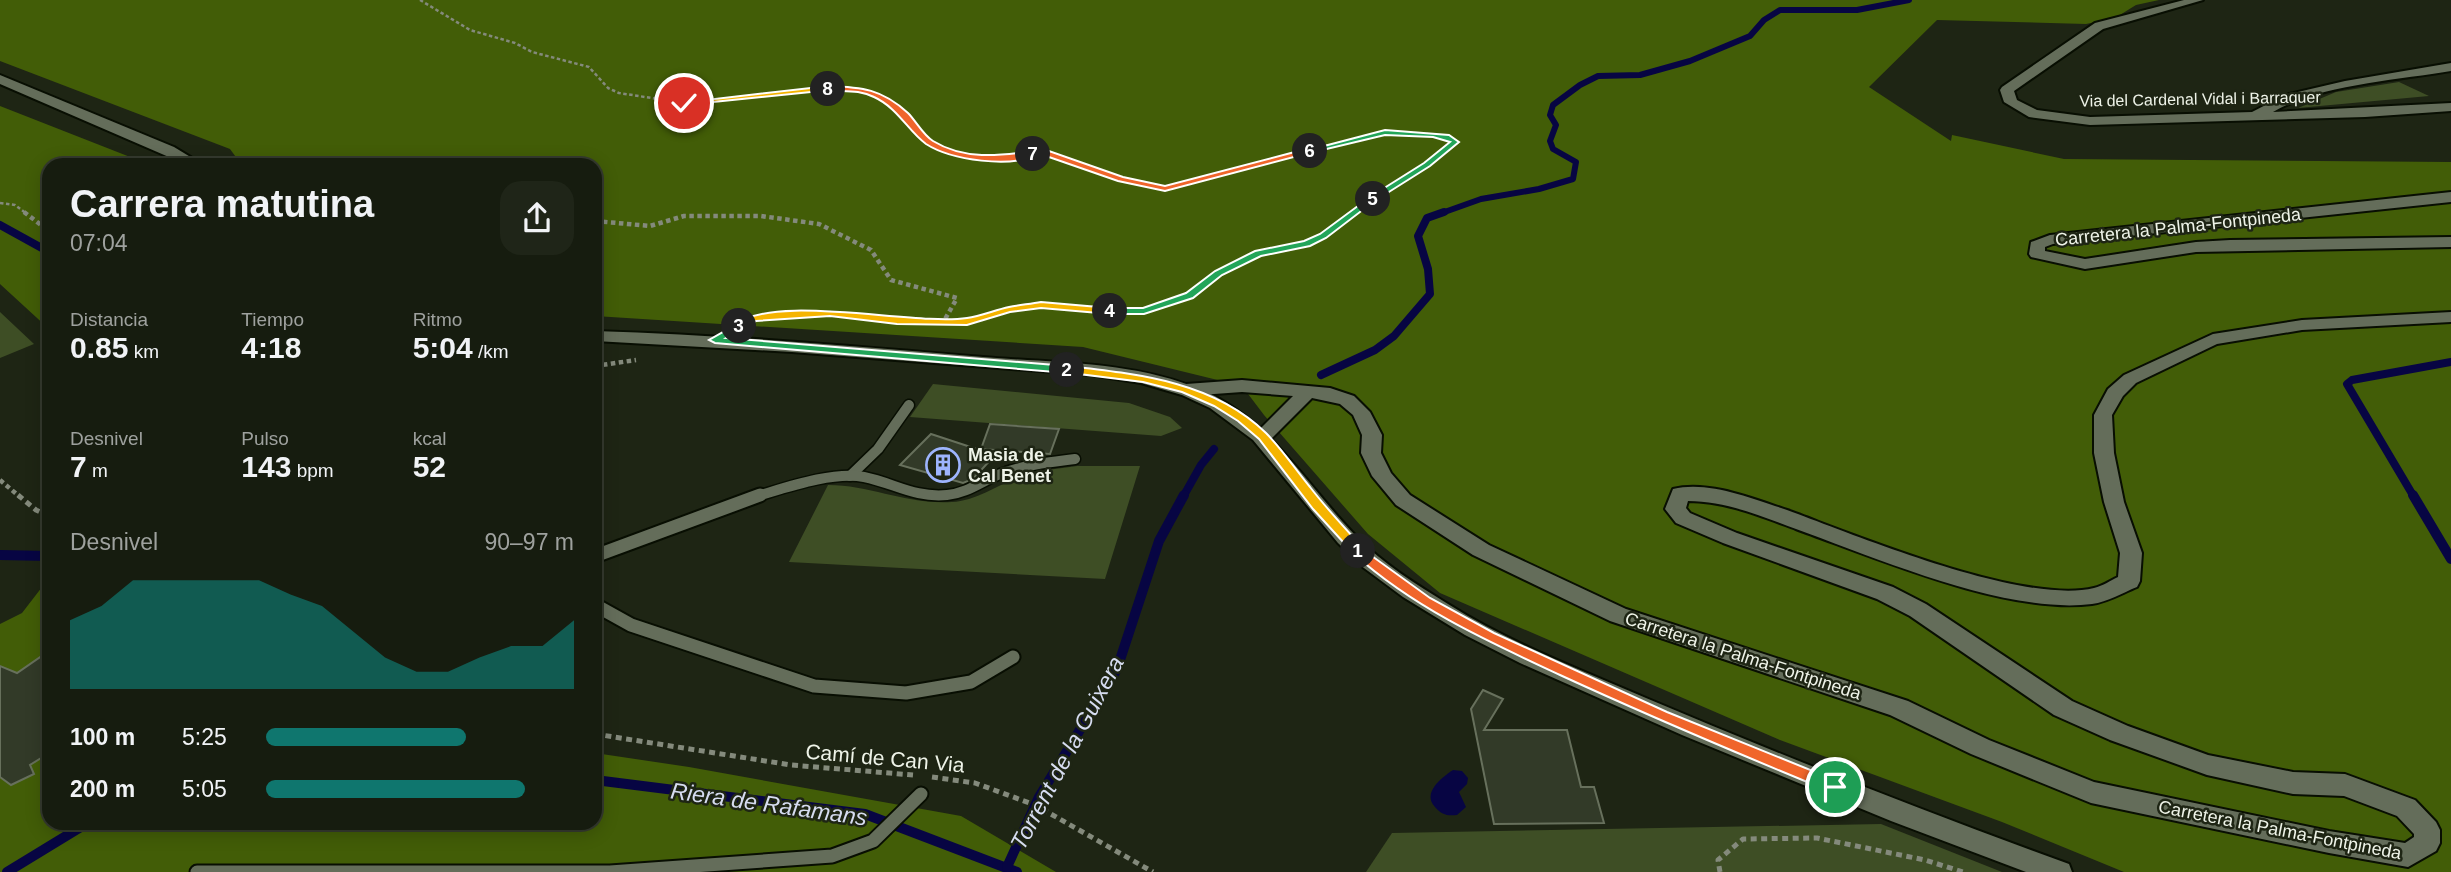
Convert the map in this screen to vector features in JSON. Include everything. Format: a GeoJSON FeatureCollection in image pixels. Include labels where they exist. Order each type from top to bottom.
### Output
{"type":"FeatureCollection","features":[{"type":"Feature","properties":{"kind":"street","name":"Via del Cardenal Vidal i Barraquer"},"geometry":{"type":"LineString","coordinates":[[2197,0],[2099,26],[2007,90],[2011,102],[2034,114],[2090,121],[2254,117],[2451,107]]}},
{"type":"Feature","properties":{"kind":"street"},"geometry":{"type":"LineString","coordinates":[[2254,117],[2285,99],[2344,85],[2451,67]]}},
{"type":"Feature","properties":{"kind":"street"},"geometry":{"type":"LineString","coordinates":[[0,79],[169,149],[185,158]]}},
{"type":"Feature","properties":{"kind":"street","name":"Carretera la Palma-Fontpineda"},"geometry":{"type":"LineString","coordinates":[[2451,197],[2050,240],[2037,245],[2037,254],[2085,264],[2207,247],[2451,242]]}},
{"type":"Feature","properties":{"kind":"street","name":"Carretera la Palma-Fontpineda"},"geometry":{"type":"LineString","coordinates":[[1186,390],[1242,386],[1330,394],[1346,400],[1361,412],[1372,435],[1371,453],[1382,476],[1403,500],[1481,550],[1618,615],[1899,708],[1980,747],[2091,792],[2329,842],[2409,855],[2427,843],[2427,830],[2406,808],[2345,785],[2293,783],[2207,765],[2119,733],[2063,708],[1918,610],[1885,593],[1730,538],[1683,518],[1675,509],[1680,494],[1698,493],[1772,512],[2003,589],[2060,597],[2096,596],[2129,581],[2132,553],[2114,502],[2104,453],[2103,415],[2115,393],[2130,379],[2213,339],[2326,323],[2451,317]]}},
{"type":"Feature","properties":{"kind":"street"},"geometry":{"type":"LineString","coordinates":[[602,336],[715,340],[1087,371],[1144,378],[1186,390],[1226,408],[1263,436],[1348,541],[1379,569],[1426,601],[1513,648],[1662,716],[2016,864],[2059,872]]}},
{"type":"Feature","properties":{"kind":"street"},"geometry":{"type":"LineString","coordinates":[[1263,436],[1308,392]]}},
{"type":"Feature","properties":{"kind":"lane"},"geometry":{"type":"LineString","coordinates":[[850,476],[878,449],[909,405]]}},
{"type":"Feature","properties":{"kind":"lane"},"geometry":{"type":"LineString","coordinates":[[602,553],[721,507],[772,491],[850,476],[866,477],[902,490],[931,495],[965,492],[998,474],[1032,465],[1075,459]]}},
{"type":"Feature","properties":{"kind":"lane"},"geometry":{"type":"LineString","coordinates":[[602,609],[632,625],[814,687],[906,693],[971,682],[1013,657]]}},
{"type":"Feature","properties":{"kind":"lane"},"geometry":{"type":"LineString","coordinates":[[197,872],[610,872],[832,856],[873,841],[921,794]]}},
{"type":"Feature","properties":{"kind":"path"},"geometry":{"type":"LineString","coordinates":[[421,0],[470,30],[515,43],[532,52],[589,67],[608,88],[619,93],[670,101],[698,102],[816,89],[863,89],[880,96],[897,108],[928,142],[955,154],[991,159],[1049,154],[1121,179],[1165,188],[1385,132],[1449,137],[1455,142],[1427,164],[1360,206],[1323,236],[1307,244],[1258,253],[1219,273],[1189,296],[1144,311],[1041,305],[967,321],[897,321],[830,313],[754,318],[715,340]]}},
{"type":"Feature","properties":{"kind":"path"},"geometry":{"type":"LineString","coordinates":[[0,203],[15,205],[42,226]]}},
{"type":"Feature","properties":{"kind":"path"},"geometry":{"type":"LineString","coordinates":[[602,222],[650,226],[684,216],[761,216],[819,224],[871,250],[891,280],[957,298],[943,321]]}},
{"type":"Feature","properties":{"kind":"path"},"geometry":{"type":"LineString","coordinates":[[0,480],[42,513]]}},
{"type":"Feature","properties":{"kind":"path","name":"Camí de Can Via"},"geometry":{"type":"LineString","coordinates":[[602,735],[791,765],[919,775],[975,783],[1035,805],[1153,872]]}},
{"type":"Feature","properties":{"kind":"path"},"geometry":{"type":"LineString","coordinates":[[1720,872],[1718,860],[1743,839],[1817,838],[1925,860],[1963,872]]}},
{"type":"Feature","properties":{"kind":"green space"},"geometry":{"type":"Polygon","coordinates":[[[0,0],[2159,0],[2136,5],[2115,18],[2086,24],[1937,20],[1869,87],[1951,141],[1952,135],[2064,159],[2451,162],[2451,872],[2124,872],[2002,822],[1780,740],[1440,593],[1368,534],[1242,386],[1083,347],[602,316],[602,158],[237,158],[230,149],[0,61],[0,0]]]}},
{"type":"Feature","properties":{"kind":"green space"},"geometry":{"type":"Polygon","coordinates":[[[2399,82],[2429,96],[2298,108],[2336,92],[2399,82]]]}},
{"type":"Feature","properties":{"kind":"green space"},"geometry":{"type":"Polygon","coordinates":[[[0,106],[133,158],[42,158],[42,323],[0,284],[0,106]]]}},
{"type":"Feature","properties":{"kind":"green space"},"geometry":{"type":"Polygon","coordinates":[[[0,312],[34,344],[0,358],[0,312]]]}},
{"type":"Feature","properties":{"kind":"green space"},"geometry":{"type":"Polygon","coordinates":[[[933,384],[1129,403],[1170,417],[1182,428],[1161,436],[910,417],[933,384]]]}},
{"type":"Feature","properties":{"kind":"green space"},"geometry":{"type":"Polygon","coordinates":[[[1077,466],[1140,466],[1105,579],[789,562],[828,485],[859,488],[920,501],[952,502],[977,496],[1018,477],[1077,466]]]}},
{"type":"Feature","properties":{"kind":"green space"},"geometry":{"type":"Polygon","coordinates":[[[42,587],[42,830],[602,830],[602,754],[961,816],[1056,872],[0,872],[0,624],[22,613],[42,587]]]}},
{"type":"Feature","properties":{"kind":"green space"},"geometry":{"type":"Polygon","coordinates":[[[1881,824],[2002,872],[1366,872],[1392,833],[1881,824]]]}},
{"type":"Feature","properties":{"kind":"shaded area"},"geometry":{"type":"Polygon","coordinates":[[[1453,770],[1462,771],[1468,778],[1467,784],[1459,792],[1466,807],[1457,815],[1442,813],[1432,802],[1431,796],[1435,786],[1453,770]]]}},
{"type":"Feature","properties":{"kind":"building"},"geometry":{"type":"Polygon","coordinates":[[[990,424],[1059,429],[1050,454],[981,449],[990,424]]]}},
{"type":"Feature","properties":{"kind":"building","name":"Masia de Cal Benet"},"geometry":{"type":"Polygon","coordinates":[[[931,434],[995,455],[973,479],[963,483],[900,465],[931,434]]]}},
{"type":"Feature","properties":{"kind":"building"},"geometry":{"type":"Polygon","coordinates":[[[42,656],[42,757],[30,765],[34,774],[11,785],[0,777],[0,666],[17,673],[42,656]]]}},
{"type":"Feature","properties":{"kind":"building"},"geometry":{"type":"Polygon","coordinates":[[[1483,690],[1503,699],[1484,730],[1567,730],[1581,787],[1594,787],[1604,823],[1494,824],[1471,709],[1483,690]]]}},
{"type":"Feature","properties":{"kind":"waterway","name":"Torrent de la Guixera"},"geometry":{"type":"LineString","coordinates":[[1439,214],[1481,199],[1539,189],[1573,179],[1576,162],[1553,149],[1550,141],[1556,125],[1550,115],[1553,105],[1580,85],[1598,76],[1640,75],[1690,61],[1750,36],[1764,20],[1780,10],[1857,10],[1909,0]]}},
{"type":"Feature","properties":{"kind":"waterway","name":"Torrent de la Guixera"},"geometry":{"type":"LineString","coordinates":[[1321,375],[1375,350],[1394,336],[1430,294],[1428,269],[1418,236],[1427,218],[1444,212]]}},
{"type":"Feature","properties":{"kind":"waterway","name":"Riera de Rafamans"},"geometry":{"type":"LineString","coordinates":[[0,225],[42,248]]}},
{"type":"Feature","properties":{"kind":"waterway"},"geometry":{"type":"LineString","coordinates":[[2414,497],[2347,384],[2352,380],[2451,362]]}},
{"type":"Feature","properties":{"kind":"waterway","name":"Torrent de la Guixera"},"geometry":{"type":"LineString","coordinates":[[1183,497],[1201,465],[1214,449]]}},
{"type":"Feature","properties":{"kind":"waterway","name":"Torrent de la Guixera"},"geometry":{"type":"LineString","coordinates":[[1007,867],[1039,797],[1117,669],[1159,541],[1184,495]]}},
{"type":"Feature","properties":{"kind":"waterway"},"geometry":{"type":"LineString","coordinates":[[2413,495],[2451,559]]}},
{"type":"Feature","properties":{"kind":"waterway"},"geometry":{"type":"LineString","coordinates":[[0,555],[42,556]]}},
{"type":"Feature","properties":{"kind":"waterway","name":"Riera de Rafamans"},"geometry":{"type":"LineString","coordinates":[[602,781],[865,814],[1017,872]]}},
{"type":"Feature","properties":{"kind":"waterway"},"geometry":{"type":"LineString","coordinates":[[7,872],[76,830]]}},
{"type":"Feature","properties":{"kind":"place","name":"Masia de Cal Benet"},"geometry":{"type":"Point","coordinates":[943,465]}},
{"type":"Feature","properties":{"kind":"route"},"geometry":{"type":"LineString","coordinates":[[684,103],[804,90],[863,89],[880,96],[897,108],[928,142],[955,154],[991,159],[1049,154],[1121,179],[1165,188],[1385,132],[1449,137],[1455,142],[1427,164],[1360,206],[1323,236],[1307,244],[1258,253],[1219,273],[1189,296],[1144,311],[1041,305],[967,321],[897,321],[830,313],[754,318],[715,340],[1087,371],[1144,378],[1186,390],[1242,418],[1263,436],[1348,541],[1379,569],[1426,601],[1489,636],[1572,676],[1835,787]]}}]}
